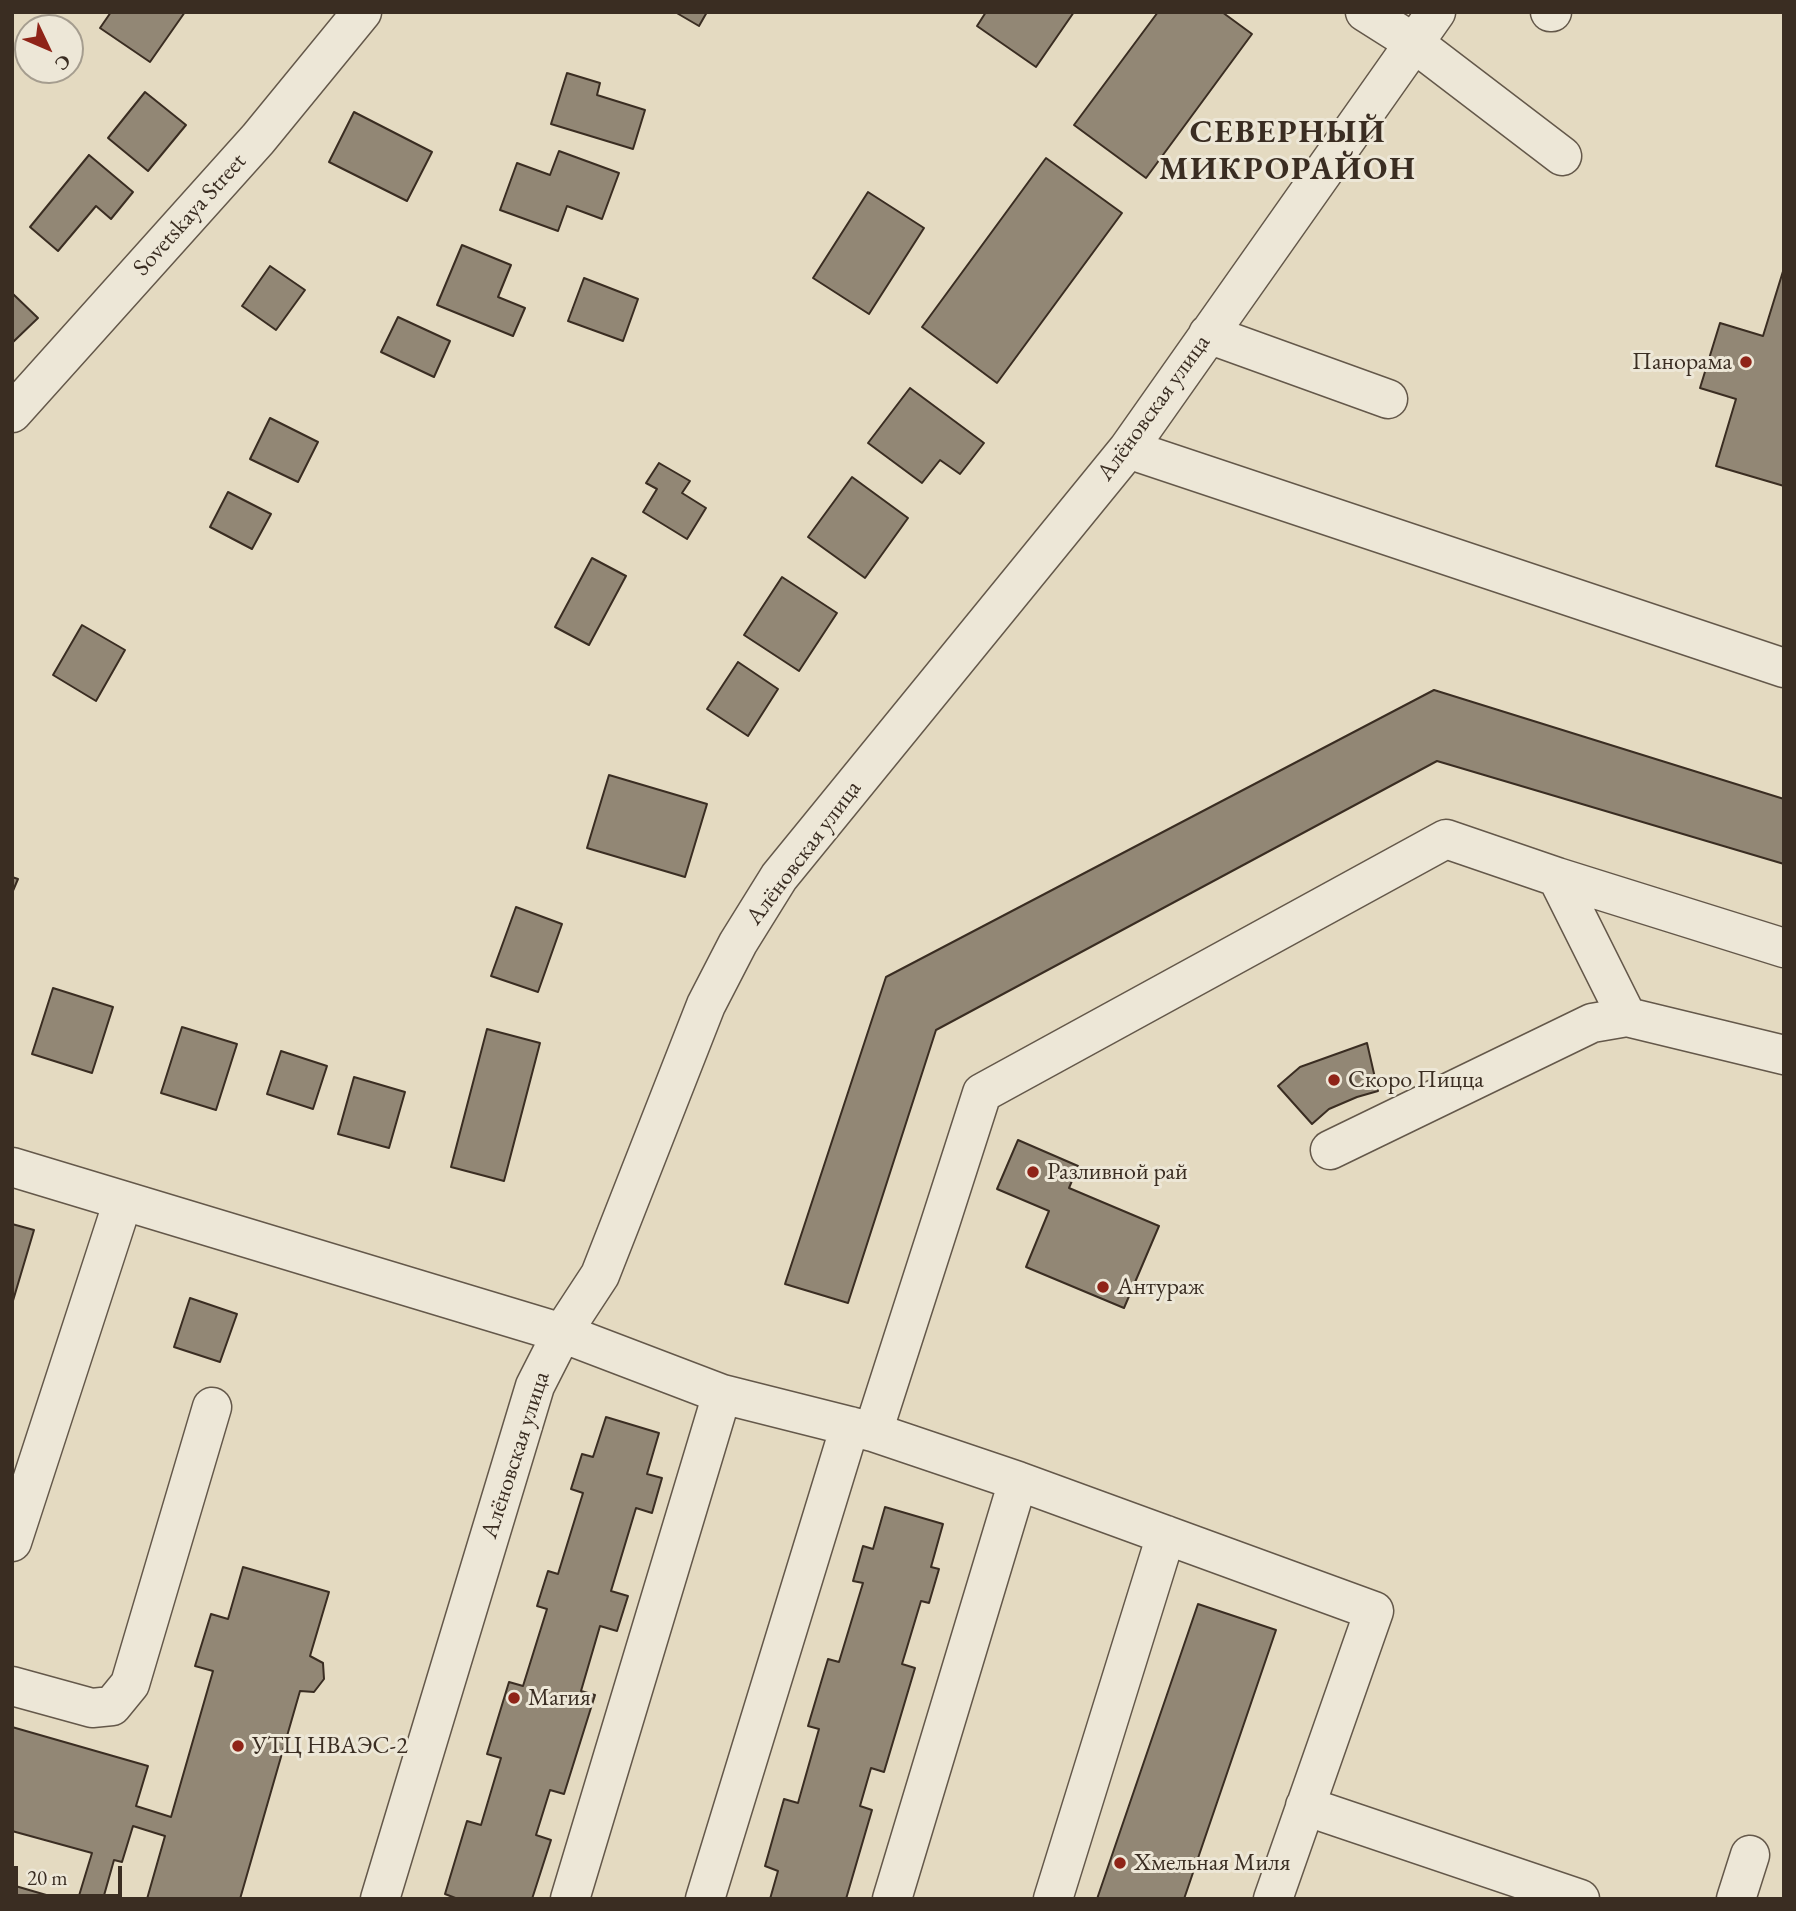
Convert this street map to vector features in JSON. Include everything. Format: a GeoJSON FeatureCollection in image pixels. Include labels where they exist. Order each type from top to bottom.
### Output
{"type":"FeatureCollection","features":[{"type":"Feature","properties":{"kind":"street","name":"Sovetskaya Street"},"geometry":{"type":"LineString","coordinates":[[12,413],[258,139],[362,12]]}},
{"type":"Feature","properties":{"kind":"street"},"geometry":{"type":"LineString","coordinates":[[1366,12],[1414,43],[1562,156]]}},
{"type":"Feature","properties":{"kind":"street","name":"Алёновская улица"},"geometry":{"type":"LineString","coordinates":[[380,1899],[535,1386],[562,1332],[600,1275],[706,1005],[738,943],[779,877],[1128,449],[1436,12]]}},
{"type":"Feature","properties":{"kind":"street"},"geometry":{"type":"LineString","coordinates":[[1208,334],[1388,399]]}},
{"type":"Feature","properties":{"kind":"street"},"geometry":{"type":"LineString","coordinates":[[1128,449],[1784,668]]}},
{"type":"Feature","properties":{"kind":"street"},"geometry":{"type":"LineString","coordinates":[[705,1899],[861,1429],[982,1093],[1446,839],[1784,948]]}},
{"type":"Feature","properties":{"kind":"street"},"geometry":{"type":"LineString","coordinates":[[1557,877],[1627,1017]]}},
{"type":"Feature","properties":{"kind":"street"},"geometry":{"type":"LineString","coordinates":[[1330,1150],[1592,1023],[1627,1017],[1784,1055]]}},
{"type":"Feature","properties":{"kind":"street"},"geometry":{"type":"LineString","coordinates":[[12,1167],[562,1332],[722,1394],[861,1429],[1017,1481],[1374,1611],[1273,1899]]}},
{"type":"Feature","properties":{"kind":"street"},"geometry":{"type":"LineString","coordinates":[[12,1542],[123,1201]]}},
{"type":"Feature","properties":{"kind":"street"},"geometry":{"type":"LineString","coordinates":[[570,1899],[722,1394]]}},
{"type":"Feature","properties":{"kind":"street"},"geometry":{"type":"LineString","coordinates":[[12,1686],[92,1708],[112,1706],[130,1684],[212,1407]]}},
{"type":"Feature","properties":{"kind":"street"},"geometry":{"type":"LineString","coordinates":[[891,1899],[1017,1481]]}},
{"type":"Feature","properties":{"kind":"street"},"geometry":{"type":"LineString","coordinates":[[1053,1899],[1166,1535]]}},
{"type":"Feature","properties":{"kind":"street"},"geometry":{"type":"LineString","coordinates":[[1305,1806],[1580,1899]]}},
{"type":"Feature","properties":{"kind":"street"},"geometry":{"type":"LineString","coordinates":[[1737,1899],[1750,1855]]}},
{"type":"Feature","properties":{"kind":"building"},"geometry":{"type":"Polygon","coordinates":[[[111,12],[185,12],[150,62],[100,28],[111,12]]]}},
{"type":"Feature","properties":{"kind":"building"},"geometry":{"type":"Polygon","coordinates":[[[675,12],[707,12],[699,26],[675,12]]]}},
{"type":"Feature","properties":{"kind":"building"},"geometry":{"type":"Polygon","coordinates":[[[986,12],[1074,12],[1036,67],[977,26],[986,12]]]}},
{"type":"Feature","properties":{"kind":"building"},"geometry":{"type":"Polygon","coordinates":[[[1158,12],[1222,12],[1252,34],[1146,178],[1074,125],[1158,12]]]}},
{"type":"Feature","properties":{"kind":"building"},"geometry":{"type":"Polygon","coordinates":[[[567,73],[600,83],[597,95],[645,110],[633,149],[551,124],[567,73]]]}},
{"type":"Feature","properties":{"kind":"building"},"geometry":{"type":"Polygon","coordinates":[[[145,92],[186,125],[148,171],[108,138],[145,92]]]}},
{"type":"Feature","properties":{"kind":"building"},"geometry":{"type":"Polygon","coordinates":[[[354,112],[432,152],[407,201],[329,162],[354,112]]]}},
{"type":"Feature","properties":{"kind":"building"},"geometry":{"type":"Polygon","coordinates":[[[559,151],[619,173],[602,219],[567,206],[558,231],[500,210],[517,163],[550,175],[559,151]]]}},
{"type":"Feature","properties":{"kind":"building"},"geometry":{"type":"Polygon","coordinates":[[[89,155],[133,192],[111,219],[96,206],[58,251],[30,227],[89,155]]]}},
{"type":"Feature","properties":{"kind":"building"},"geometry":{"type":"Polygon","coordinates":[[[1046,158],[1122,213],[997,383],[922,327],[1046,158]]]}},
{"type":"Feature","properties":{"kind":"building"},"geometry":{"type":"Polygon","coordinates":[[[868,192],[924,228],[869,314],[813,278],[868,192]]]}},
{"type":"Feature","properties":{"kind":"building"},"geometry":{"type":"Polygon","coordinates":[[[462,245],[511,265],[498,297],[525,308],[513,336],[437,305],[462,245]]]}},
{"type":"Feature","properties":{"kind":"building"},"geometry":{"type":"Polygon","coordinates":[[[270,266],[305,290],[276,330],[242,306],[270,266]]]}},
{"type":"Feature","properties":{"kind":"building","name":"Панорама"},"geometry":{"type":"Polygon","coordinates":[[[1784,268],[1784,486],[1716,466],[1736,399],[1700,388],[1720,323],[1763,336],[1784,268]]]}},
{"type":"Feature","properties":{"kind":"building"},"geometry":{"type":"Polygon","coordinates":[[[584,278],[638,299],[623,341],[568,321],[584,278]]]}},
{"type":"Feature","properties":{"kind":"building"},"geometry":{"type":"Polygon","coordinates":[[[12,293],[38,318],[12,343],[12,293]]]}},
{"type":"Feature","properties":{"kind":"building"},"geometry":{"type":"Polygon","coordinates":[[[398,317],[450,341],[434,377],[381,352],[398,317]]]}},
{"type":"Feature","properties":{"kind":"building"},"geometry":{"type":"Polygon","coordinates":[[[910,388],[984,443],[960,474],[940,460],[922,483],[868,443],[910,388]]]}},
{"type":"Feature","properties":{"kind":"building"},"geometry":{"type":"Polygon","coordinates":[[[270,418],[318,442],[298,482],[250,459],[270,418]]]}},
{"type":"Feature","properties":{"kind":"building"},"geometry":{"type":"Polygon","coordinates":[[[659,463],[690,481],[682,493],[706,508],[687,539],[643,512],[657,489],[646,483],[659,463]]]}},
{"type":"Feature","properties":{"kind":"building"},"geometry":{"type":"Polygon","coordinates":[[[852,477],[908,518],[865,578],[808,537],[852,477]]]}},
{"type":"Feature","properties":{"kind":"building"},"geometry":{"type":"Polygon","coordinates":[[[228,492],[271,514],[252,549],[210,527],[228,492]]]}},
{"type":"Feature","properties":{"kind":"building"},"geometry":{"type":"Polygon","coordinates":[[[592,558],[626,576],[589,645],[555,627],[592,558]]]}},
{"type":"Feature","properties":{"kind":"building"},"geometry":{"type":"Polygon","coordinates":[[[782,577],[837,613],[799,671],[744,635],[782,577]]]}},
{"type":"Feature","properties":{"kind":"building"},"geometry":{"type":"Polygon","coordinates":[[[82,625],[125,650],[96,701],[53,675],[82,625]]]}},
{"type":"Feature","properties":{"kind":"building"},"geometry":{"type":"Polygon","coordinates":[[[738,662],[778,689],[748,736],[707,709],[738,662]]]}},
{"type":"Feature","properties":{"kind":"building"},"geometry":{"type":"Polygon","coordinates":[[[1434,690],[1784,799],[1784,864],[1437,761],[936,1030],[848,1303],[785,1284],[886,977],[1434,690]]]}},
{"type":"Feature","properties":{"kind":"building"},"geometry":{"type":"Polygon","coordinates":[[[609,775],[707,804],[685,877],[587,848],[609,775]]]}},
{"type":"Feature","properties":{"kind":"building"},"geometry":{"type":"Polygon","coordinates":[[[12,877],[18,879],[12,893],[12,877]]]}},
{"type":"Feature","properties":{"kind":"building"},"geometry":{"type":"Polygon","coordinates":[[[516,907],[562,924],[538,992],[491,976],[516,907]]]}},
{"type":"Feature","properties":{"kind":"building"},"geometry":{"type":"Polygon","coordinates":[[[53,988],[113,1007],[92,1073],[32,1054],[53,988]]]}},
{"type":"Feature","properties":{"kind":"building"},"geometry":{"type":"Polygon","coordinates":[[[182,1027],[237,1044],[216,1110],[161,1093],[182,1027]]]}},
{"type":"Feature","properties":{"kind":"building"},"geometry":{"type":"Polygon","coordinates":[[[487,1029],[540,1043],[504,1181],[451,1167],[487,1029]]]}},
{"type":"Feature","properties":{"kind":"building"},"geometry":{"type":"Polygon","coordinates":[[[1367,1043],[1378,1091],[1329,1109],[1312,1124],[1278,1086],[1300,1067],[1367,1043]]]}},
{"type":"Feature","properties":{"kind":"building"},"geometry":{"type":"Polygon","coordinates":[[[281,1051],[327,1066],[313,1109],[267,1094],[281,1051]]]}},
{"type":"Feature","properties":{"kind":"building"},"geometry":{"type":"Polygon","coordinates":[[[354,1077],[405,1092],[389,1148],[338,1134],[354,1077]]]}},
{"type":"Feature","properties":{"kind":"building"},"geometry":{"type":"Polygon","coordinates":[[[1018,1140],[1078,1166],[1069,1188],[1159,1226],[1124,1308],[1026,1267],[1049,1211],[997,1189],[1018,1140]]]}},
{"type":"Feature","properties":{"kind":"building"},"geometry":{"type":"Polygon","coordinates":[[[12,1224],[34,1230],[12,1304],[12,1224]]]}},
{"type":"Feature","properties":{"kind":"building"},"geometry":{"type":"Polygon","coordinates":[[[190,1298],[237,1314],[220,1362],[174,1347],[190,1298]]]}},
{"type":"Feature","properties":{"kind":"building"},"geometry":{"type":"Polygon","coordinates":[[[606,1417],[659,1433],[647,1474],[662,1478],[652,1513],[636,1508],[611,1591],[628,1596],[617,1631],[600,1626],[581,1691],[595,1695],[564,1794],[550,1790],[536,1835],[551,1840],[532,1899],[458,1899],[445,1894],[467,1821],[481,1825],[501,1758],[487,1754],[509,1682],[523,1686],[547,1609],[537,1606],[548,1571],[558,1574],[583,1493],[571,1489],[582,1454],[593,1457],[606,1417]]]}},
{"type":"Feature","properties":{"kind":"building"},"geometry":{"type":"Polygon","coordinates":[[[885,1507],[943,1524],[931,1567],[939,1569],[929,1603],[921,1601],[902,1664],[915,1668],[884,1772],[871,1768],[860,1806],[872,1810],[846,1899],[770,1899],[778,1871],[765,1866],[784,1799],[798,1803],[819,1729],[808,1726],[828,1659],[839,1662],[863,1583],[853,1581],[863,1546],[873,1549],[885,1507]]]}},
{"type":"Feature","properties":{"kind":"building","name":"УТЦ НВАЭС-2"},"geometry":{"type":"Polygon","coordinates":[[[243,1567],[329,1592],[310,1656],[323,1663],[324,1679],[314,1692],[300,1691],[240,1899],[147,1899],[165,1836],[133,1826],[122,1862],[114,1860],[103,1899],[78,1899],[92,1853],[12,1831],[12,1727],[148,1766],[136,1806],[171,1817],[213,1671],[195,1666],[211,1614],[228,1619],[243,1567]]]}},
{"type":"Feature","properties":{"kind":"building"},"geometry":{"type":"Polygon","coordinates":[[[1198,1604],[1276,1630],[1184,1899],[1097,1899],[1198,1604]]]}},
{"type":"Feature","properties":{"kind":"building"},"geometry":{"type":"Polygon","coordinates":[[[12,1885],[60,1899],[12,1899],[12,1885]]]}},
{"type":"Feature","properties":{"kind":"place","name":"Панорама"},"geometry":{"type":"Point","coordinates":[1746,362]}},
{"type":"Feature","properties":{"kind":"place","name":"Скоро Пицца"},"geometry":{"type":"Point","coordinates":[1334,1080]}},
{"type":"Feature","properties":{"kind":"place","name":"Разливной рай"},"geometry":{"type":"Point","coordinates":[1033,1172]}},
{"type":"Feature","properties":{"kind":"place","name":"Антураж"},"geometry":{"type":"Point","coordinates":[1103,1287]}},
{"type":"Feature","properties":{"kind":"place","name":"Магия"},"geometry":{"type":"Point","coordinates":[514,1698]}},
{"type":"Feature","properties":{"kind":"place","name":"УТЦ НВАЭС-2"},"geometry":{"type":"Point","coordinates":[238,1746]}},
{"type":"Feature","properties":{"kind":"place","name":"Хмельная Миля"},"geometry":{"type":"Point","coordinates":[1120,1863]}},
{"type":"Feature","properties":{"kind":"district","name":"СЕВЕРНЫЙ МИКРОРАЙОН"},"geometry":{"type":"Point","coordinates":[1288,152]}}]}
